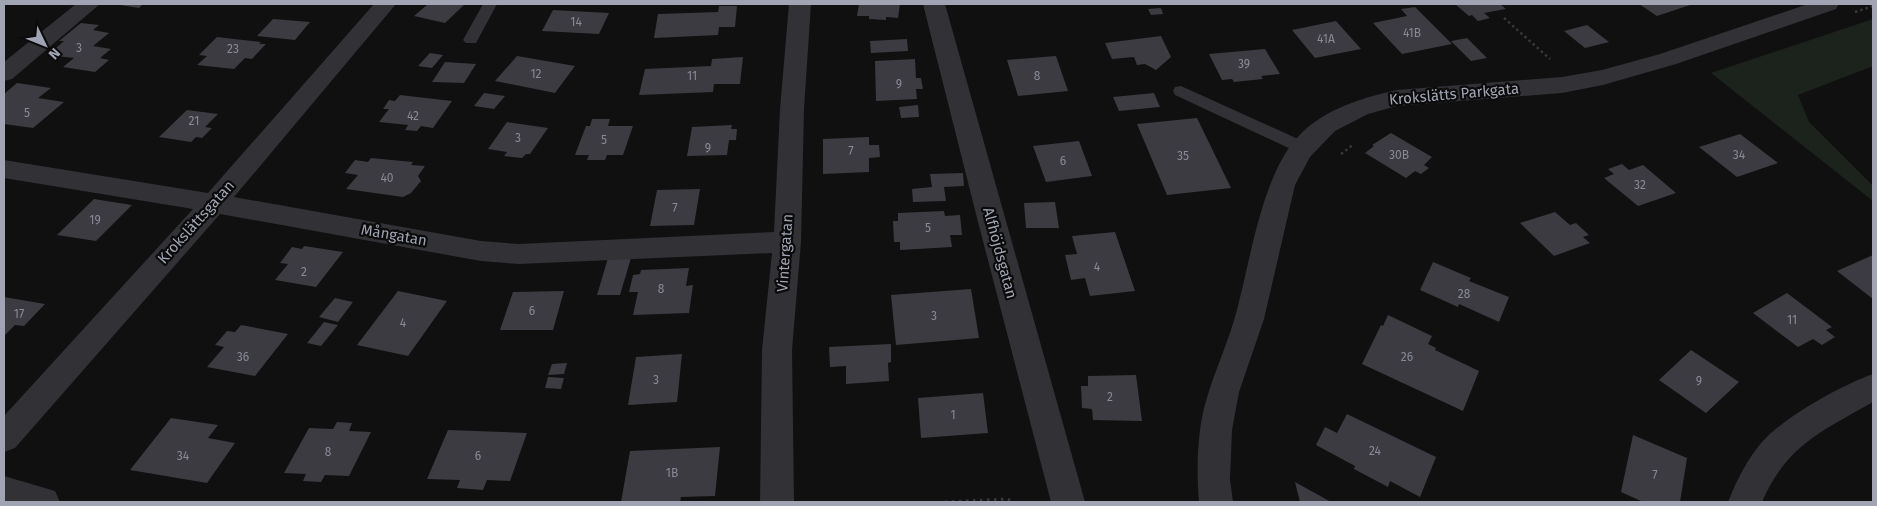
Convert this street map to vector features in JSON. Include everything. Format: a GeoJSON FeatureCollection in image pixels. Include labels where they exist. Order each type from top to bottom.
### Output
{"type":"FeatureCollection","features":[{"type":"Feature","properties":{"kind":"street"},"geometry":{"type":"LineString","coordinates":[[4,74],[89,4]]}},
{"type":"Feature","properties":{"kind":"street","name":"Krokslättsgatan"},"geometry":{"type":"LineString","coordinates":[[4,438],[214,203],[385,4]]}},
{"type":"Feature","properties":{"kind":"street","name":"Vintergatan"},"geometry":{"type":"LineString","coordinates":[[777,502],[777,350],[787,242],[792,109],[800,4]]}},
{"type":"Feature","properties":{"kind":"street","name":"Alfhöjdsgatan"},"geometry":{"type":"LineString","coordinates":[[934,4],[990,218],[1068,502]]}},
{"type":"Feature","properties":{"kind":"street","name":"Krokslätts Parkgata"},"geometry":{"type":"LineString","coordinates":[[1216,502],[1214,479],[1216,430],[1224,392],[1249,320],[1282,185],[1289,165],[1301,147],[1322,127],[1352,110],[1372,102],[1435,94],[1562,85],[1603,78],[1837,10]]}},
{"type":"Feature","properties":{"kind":"street","name":"Mångatan"},"geometry":{"type":"LineString","coordinates":[[4,169],[214,203],[481,251],[519,254],[787,242]]}},
{"type":"Feature","properties":{"kind":"street"},"geometry":{"type":"LineString","coordinates":[[1745,502],[1758,474],[1774,450],[1802,429],[1873,387]]}},
{"type":"Feature","properties":{"kind":"street"},"geometry":{"type":"LineString","coordinates":[[4,491],[44,502]]}},
{"type":"Feature","properties":{"kind":"lane"},"geometry":{"type":"LineString","coordinates":[[471,40],[490,4]]}},
{"type":"Feature","properties":{"kind":"lane"},"geometry":{"type":"LineString","coordinates":[[1181,91],[1301,147]]}},
{"type":"Feature","properties":{"kind":"path"},"geometry":{"type":"LineString","coordinates":[[1837,10],[1873,6]]}},
{"type":"Feature","properties":{"kind":"path"},"geometry":{"type":"LineString","coordinates":[[1504,18],[1551,59]]}},
{"type":"Feature","properties":{"kind":"path"},"geometry":{"type":"LineString","coordinates":[[1338,156],[1355,142]]}},
{"type":"Feature","properties":{"kind":"path"},"geometry":{"type":"LineString","coordinates":[[945,502],[1007,499],[1015,502]]}},
{"type":"Feature","properties":{"kind":"shaded area"},"geometry":{"type":"Polygon","coordinates":[[[1873,19],[1873,66],[1798,95],[1809,122],[1873,186],[1873,201],[1711,73],[1873,19]]]}},
{"type":"Feature","properties":{"kind":"building"},"geometry":{"type":"Polygon","coordinates":[[[114,4],[143,4],[139,8],[114,4]]]}},
{"type":"Feature","properties":{"kind":"building"},"geometry":{"type":"Polygon","coordinates":[[[428,4],[465,4],[445,23],[414,16],[428,4]]]}},
{"type":"Feature","properties":{"kind":"building"},"geometry":{"type":"Polygon","coordinates":[[[859,4],[900,4],[898,18],[886,17],[886,20],[869,19],[869,16],[857,16],[859,4]]]}},
{"type":"Feature","properties":{"kind":"building"},"geometry":{"type":"Polygon","coordinates":[[[1455,4],[1500,4],[1506,9],[1484,13],[1490,18],[1478,21],[1455,4]]]}},
{"type":"Feature","properties":{"kind":"building"},"geometry":{"type":"Polygon","coordinates":[[[1639,4],[1688,4],[1690,5],[1657,16],[1639,4]]]}},
{"type":"Feature","properties":{"kind":"building"},"geometry":{"type":"Polygon","coordinates":[[[719,6],[737,6],[735,27],[719,27],[718,35],[654,38],[658,14],[718,12],[719,6]]]}},
{"type":"Feature","properties":{"kind":"building"},"geometry":{"type":"Polygon","coordinates":[[[1415,7],[1452,44],[1402,54],[1373,23],[1407,16],[1401,9],[1415,7]]]}},
{"type":"Feature","properties":{"kind":"building"},"geometry":{"type":"Polygon","coordinates":[[[1161,8],[1163,14],[1151,15],[1148,9],[1161,8]]]}},
{"type":"Feature","properties":{"kind":"building"},"geometry":{"type":"Polygon","coordinates":[[[553,10],[609,13],[599,34],[542,31],[553,10]]]}},
{"type":"Feature","properties":{"kind":"building"},"geometry":{"type":"Polygon","coordinates":[[[273,19],[310,22],[295,40],[257,36],[273,19]]]}},
{"type":"Feature","properties":{"kind":"building"},"geometry":{"type":"Polygon","coordinates":[[[1336,21],[1361,49],[1315,58],[1292,30],[1336,21]]]}},
{"type":"Feature","properties":{"kind":"building"},"geometry":{"type":"Polygon","coordinates":[[[81,23],[99,25],[93,30],[109,33],[93,46],[111,49],[100,58],[109,60],[95,72],[63,67],[74,58],[48,55],[64,41],[59,41],[81,23]]]}},
{"type":"Feature","properties":{"kind":"building"},"geometry":{"type":"Polygon","coordinates":[[[1587,25],[1609,42],[1585,48],[1564,31],[1587,25]]]}},
{"type":"Feature","properties":{"kind":"building"},"geometry":{"type":"Polygon","coordinates":[[[1161,36],[1171,57],[1156,70],[1145,64],[1137,65],[1134,57],[1112,59],[1105,43],[1161,36]]]}},
{"type":"Feature","properties":{"kind":"building"},"geometry":{"type":"Polygon","coordinates":[[[217,37],[266,44],[252,59],[245,58],[234,69],[197,65],[207,56],[199,55],[217,37]]]}},
{"type":"Feature","properties":{"kind":"building"},"geometry":{"type":"Polygon","coordinates":[[[1467,38],[1487,58],[1471,61],[1451,41],[1467,38]]]}},
{"type":"Feature","properties":{"kind":"building"},"geometry":{"type":"Polygon","coordinates":[[[907,39],[908,51],[871,53],[870,41],[907,39]]]}},
{"type":"Feature","properties":{"kind":"building"},"geometry":{"type":"Polygon","coordinates":[[[1265,49],[1280,74],[1261,76],[1263,79],[1234,82],[1232,79],[1222,80],[1209,54],[1265,49]]]}},
{"type":"Feature","properties":{"kind":"building"},"geometry":{"type":"Polygon","coordinates":[[[430,53],[443,55],[432,68],[418,66],[430,53]]]}},
{"type":"Feature","properties":{"kind":"building"},"geometry":{"type":"Polygon","coordinates":[[[517,56],[575,66],[555,93],[495,81],[517,56]]]}},
{"type":"Feature","properties":{"kind":"building"},"geometry":{"type":"Polygon","coordinates":[[[1056,56],[1068,91],[1018,96],[1007,60],[1056,56]]]}},
{"type":"Feature","properties":{"kind":"building"},"geometry":{"type":"Polygon","coordinates":[[[743,57],[740,84],[714,84],[713,92],[639,95],[645,69],[711,66],[712,59],[743,57]]]}},
{"type":"Feature","properties":{"kind":"building"},"geometry":{"type":"Polygon","coordinates":[[[915,59],[916,78],[921,78],[923,89],[916,89],[917,99],[876,101],[875,61],[915,59]]]}},
{"type":"Feature","properties":{"kind":"building"},"geometry":{"type":"Polygon","coordinates":[[[445,62],[476,64],[464,83],[432,82],[445,62]]]}},
{"type":"Feature","properties":{"kind":"building"},"geometry":{"type":"Polygon","coordinates":[[[17,83],[51,88],[38,98],[64,102],[33,128],[4,124],[4,94],[17,83]]]}},
{"type":"Feature","properties":{"kind":"building"},"geometry":{"type":"Polygon","coordinates":[[[484,93],[505,96],[494,109],[474,106],[484,93]]]}},
{"type":"Feature","properties":{"kind":"building"},"geometry":{"type":"Polygon","coordinates":[[[1154,93],[1160,107],[1119,111],[1113,97],[1154,93]]]}},
{"type":"Feature","properties":{"kind":"building"},"geometry":{"type":"Polygon","coordinates":[[[400,95],[452,101],[433,128],[421,126],[417,131],[405,130],[408,125],[379,122],[389,109],[383,109],[389,100],[395,101],[400,95]]]}},
{"type":"Feature","properties":{"kind":"building"},"geometry":{"type":"Polygon","coordinates":[[[918,105],[919,117],[901,118],[899,107],[918,105]]]}},
{"type":"Feature","properties":{"kind":"building"},"geometry":{"type":"Polygon","coordinates":[[[187,110],[218,114],[205,127],[212,128],[202,138],[196,137],[191,142],[159,137],[187,110]]]}},
{"type":"Feature","properties":{"kind":"building"},"geometry":{"type":"Polygon","coordinates":[[[1197,118],[1231,188],[1167,195],[1137,124],[1197,118]]]}},
{"type":"Feature","properties":{"kind":"building"},"geometry":{"type":"Polygon","coordinates":[[[592,119],[610,119],[608,126],[633,126],[623,155],[607,155],[605,160],[587,160],[589,155],[575,155],[586,126],[590,126],[592,119]]]}},
{"type":"Feature","properties":{"kind":"building"},"geometry":{"type":"Polygon","coordinates":[[[507,122],[548,128],[530,154],[526,154],[522,158],[504,156],[507,152],[488,149],[507,122]]]}},
{"type":"Feature","properties":{"kind":"building"},"geometry":{"type":"Polygon","coordinates":[[[732,125],[731,129],[737,129],[736,140],[729,140],[727,155],[687,156],[692,127],[732,125]]]}},
{"type":"Feature","properties":{"kind":"building"},"geometry":{"type":"Polygon","coordinates":[[[1391,133],[1432,157],[1424,165],[1429,168],[1421,174],[1415,171],[1406,178],[1365,153],[1374,146],[1372,145],[1391,133]]]}},
{"type":"Feature","properties":{"kind":"building"},"geometry":{"type":"Polygon","coordinates":[[[1740,134],[1778,163],[1737,177],[1699,147],[1740,134]]]}},
{"type":"Feature","properties":{"kind":"building"},"geometry":{"type":"Polygon","coordinates":[[[869,137],[869,145],[879,145],[880,157],[869,158],[869,172],[823,174],[823,139],[869,137]]]}},
{"type":"Feature","properties":{"kind":"building"},"geometry":{"type":"Polygon","coordinates":[[[1079,141],[1092,176],[1046,182],[1033,146],[1079,141]]]}},
{"type":"Feature","properties":{"kind":"building"},"geometry":{"type":"Polygon","coordinates":[[[371,158],[413,162],[411,165],[425,166],[418,176],[421,181],[411,193],[403,197],[346,189],[358,175],[345,173],[355,160],[368,162],[371,158]]]}},
{"type":"Feature","properties":{"kind":"building"},"geometry":{"type":"Polygon","coordinates":[[[1622,164],[1629,170],[1643,165],[1676,193],[1638,206],[1604,178],[1614,174],[1608,169],[1622,164]]]}},
{"type":"Feature","properties":{"kind":"building"},"geometry":{"type":"Polygon","coordinates":[[[963,173],[964,186],[944,187],[946,201],[913,202],[912,189],[932,187],[930,174],[963,173]]]}},
{"type":"Feature","properties":{"kind":"building"},"geometry":{"type":"Polygon","coordinates":[[[700,189],[694,225],[650,226],[657,190],[700,189]]]}},
{"type":"Feature","properties":{"kind":"building"},"geometry":{"type":"Polygon","coordinates":[[[94,199],[132,205],[96,241],[57,235],[94,199]]]}},
{"type":"Feature","properties":{"kind":"building"},"geometry":{"type":"Polygon","coordinates":[[[1055,202],[1059,228],[1026,228],[1024,203],[1055,202]]]}},
{"type":"Feature","properties":{"kind":"building"},"geometry":{"type":"Polygon","coordinates":[[[944,211],[945,216],[960,215],[962,235],[950,235],[952,247],[900,250],[900,242],[894,242],[893,221],[898,221],[898,213],[944,211]]]}},
{"type":"Feature","properties":{"kind":"building"},"geometry":{"type":"Polygon","coordinates":[[[1555,212],[1570,225],[1576,223],[1589,235],[1583,237],[1590,243],[1554,256],[1520,223],[1555,212]]]}},
{"type":"Feature","properties":{"kind":"building"},"geometry":{"type":"Polygon","coordinates":[[[1115,232],[1135,291],[1090,296],[1085,278],[1071,280],[1065,255],[1077,254],[1072,236],[1115,232]]]}},
{"type":"Feature","properties":{"kind":"building"},"geometry":{"type":"Polygon","coordinates":[[[304,246],[343,252],[316,287],[275,280],[288,264],[280,263],[292,247],[302,249],[304,246]]]}},
{"type":"Feature","properties":{"kind":"building"},"geometry":{"type":"Polygon","coordinates":[[[1873,255],[1873,299],[1837,271],[1873,255]]]}},
{"type":"Feature","properties":{"kind":"building"},"geometry":{"type":"Polygon","coordinates":[[[608,258],[631,258],[620,295],[597,295],[608,258]]]}},
{"type":"Feature","properties":{"kind":"building"},"geometry":{"type":"Polygon","coordinates":[[[1433,262],[1471,278],[1469,281],[1509,297],[1499,322],[1459,304],[1458,307],[1420,290],[1433,262]]]}},
{"type":"Feature","properties":{"kind":"building"},"geometry":{"type":"Polygon","coordinates":[[[689,268],[686,286],[693,285],[689,313],[633,315],[638,292],[629,292],[633,275],[640,274],[641,270],[689,268]]]}},
{"type":"Feature","properties":{"kind":"building"},"geometry":{"type":"Polygon","coordinates":[[[971,289],[979,338],[896,345],[891,295],[971,289]]]}},
{"type":"Feature","properties":{"kind":"building"},"geometry":{"type":"Polygon","coordinates":[[[398,291],[447,301],[408,356],[357,345],[398,291]]]}},
{"type":"Feature","properties":{"kind":"building"},"geometry":{"type":"Polygon","coordinates":[[[564,291],[553,330],[500,330],[513,292],[564,291]]]}},
{"type":"Feature","properties":{"kind":"building"},"geometry":{"type":"Polygon","coordinates":[[[1787,293],[1832,327],[1826,330],[1835,337],[1822,345],[1813,339],[1798,347],[1753,313],[1787,293]]]}},
{"type":"Feature","properties":{"kind":"building"},"geometry":{"type":"Polygon","coordinates":[[[4,297],[45,304],[24,326],[15,325],[4,336],[4,297]]]}},
{"type":"Feature","properties":{"kind":"building"},"geometry":{"type":"Polygon","coordinates":[[[335,298],[353,302],[338,322],[319,317],[335,298]]]}},
{"type":"Feature","properties":{"kind":"building"},"geometry":{"type":"Polygon","coordinates":[[[1388,315],[1432,336],[1428,344],[1436,348],[1435,350],[1479,371],[1463,411],[1362,364],[1388,315]]]}},
{"type":"Feature","properties":{"kind":"building"},"geometry":{"type":"Polygon","coordinates":[[[324,322],[338,325],[321,346],[307,343],[324,322]]]}},
{"type":"Feature","properties":{"kind":"building"},"geometry":{"type":"Polygon","coordinates":[[[241,325],[288,334],[255,376],[207,367],[224,347],[215,345],[227,331],[235,332],[241,325]]]}},
{"type":"Feature","properties":{"kind":"building"},"geometry":{"type":"Polygon","coordinates":[[[891,344],[891,362],[888,363],[889,381],[846,384],[846,366],[830,367],[829,347],[891,344]]]}},
{"type":"Feature","properties":{"kind":"building"},"geometry":{"type":"Polygon","coordinates":[[[1691,350],[1739,382],[1706,413],[1659,380],[1691,350]]]}},
{"type":"Feature","properties":{"kind":"building"},"geometry":{"type":"Polygon","coordinates":[[[682,354],[677,402],[628,405],[636,357],[682,354]]]}},
{"type":"Feature","properties":{"kind":"building"},"geometry":{"type":"Polygon","coordinates":[[[567,363],[564,374],[548,375],[552,364],[567,363]]]}},
{"type":"Feature","properties":{"kind":"building"},"geometry":{"type":"Polygon","coordinates":[[[1136,375],[1142,421],[1093,420],[1092,409],[1082,408],[1081,386],[1088,386],[1088,376],[1136,375]]]}},
{"type":"Feature","properties":{"kind":"building"},"geometry":{"type":"Polygon","coordinates":[[[548,377],[564,378],[561,389],[545,388],[548,377]]]}},
{"type":"Feature","properties":{"kind":"building"},"geometry":{"type":"Polygon","coordinates":[[[983,393],[988,433],[921,438],[918,398],[983,393]]]}},
{"type":"Feature","properties":{"kind":"building"},"geometry":{"type":"Polygon","coordinates":[[[1347,414],[1436,457],[1420,497],[1390,481],[1388,487],[1354,469],[1355,466],[1316,445],[1325,427],[1337,433],[1347,414]]]}},
{"type":"Feature","properties":{"kind":"building"},"geometry":{"type":"Polygon","coordinates":[[[171,418],[218,425],[208,438],[235,443],[207,483],[130,470],[171,418]]]}},
{"type":"Feature","properties":{"kind":"building"},"geometry":{"type":"Polygon","coordinates":[[[337,422],[352,423],[349,431],[371,432],[349,476],[325,475],[321,482],[303,481],[306,474],[284,473],[309,428],[333,429],[337,422]]]}},
{"type":"Feature","properties":{"kind":"building"},"geometry":{"type":"Polygon","coordinates":[[[448,430],[527,433],[510,481],[487,480],[483,490],[457,488],[460,480],[427,479],[448,430]]]}},
{"type":"Feature","properties":{"kind":"building"},"geometry":{"type":"Polygon","coordinates":[[[1633,435],[1687,458],[1680,502],[1641,502],[1621,492],[1633,435]]]}},
{"type":"Feature","properties":{"kind":"building"},"geometry":{"type":"Polygon","coordinates":[[[720,447],[715,496],[681,497],[680,502],[621,502],[630,451],[720,447]]]}},
{"type":"Feature","properties":{"kind":"building"},"geometry":{"type":"Polygon","coordinates":[[[1295,482],[1331,502],[1300,502],[1295,482]]]}}]}
